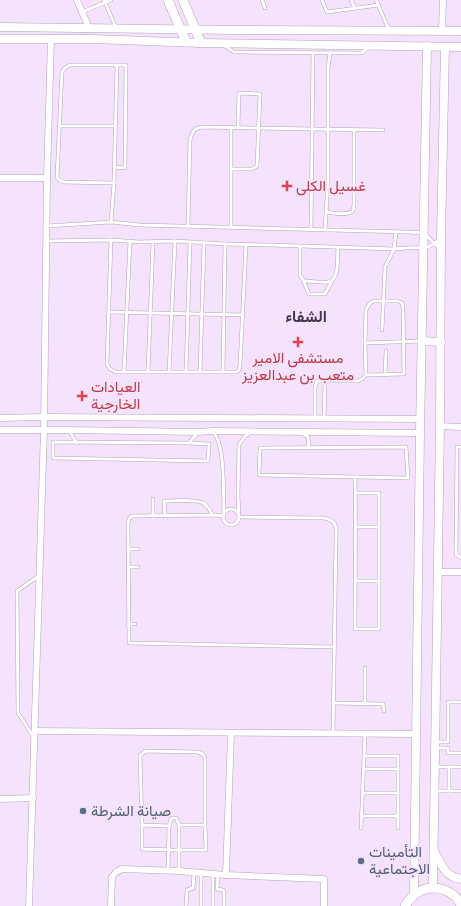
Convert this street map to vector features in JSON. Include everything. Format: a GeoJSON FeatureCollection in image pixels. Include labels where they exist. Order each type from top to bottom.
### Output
{"type":"FeatureCollection","features":[{"type":"Feature","properties":{"kind":"main road"},"geometry":{"type":"LineString","coordinates":[[168,0],[186,42]]}},
{"type":"Feature","properties":{"kind":"main road"},"geometry":{"type":"LineString","coordinates":[[183,0],[201,43]]}},
{"type":"Feature","properties":{"kind":"main road"},"geometry":{"type":"LineString","coordinates":[[405,906],[411,897],[420,891],[430,888],[441,889],[451,893],[460,902]]}},
{"type":"Feature","properties":{"kind":"street"},"geometry":{"type":"LineString","coordinates":[[77,0],[89,28]]}},
{"type":"Feature","properties":{"kind":"street"},"geometry":{"type":"LineString","coordinates":[[442,30],[443,0]]}},
{"type":"Feature","properties":{"kind":"street"},"geometry":{"type":"LineString","coordinates":[[0,27],[461,30]]}},
{"type":"Feature","properties":{"kind":"street"},"geometry":{"type":"LineString","coordinates":[[29,906],[44,430],[49,38],[46,27]]}},
{"type":"Feature","properties":{"kind":"street"},"geometry":{"type":"LineString","coordinates":[[0,39],[49,38],[201,43],[461,47]]}},
{"type":"Feature","properties":{"kind":"street"},"geometry":{"type":"LineString","coordinates":[[414,895],[420,419],[427,46]]}},
{"type":"Feature","properties":{"kind":"street"},"geometry":{"type":"LineString","coordinates":[[433,888],[440,426],[441,237],[445,47]]}},
{"type":"Feature","properties":{"kind":"street"},"geometry":{"type":"LineString","coordinates":[[0,178],[47,178]]}},
{"type":"Feature","properties":{"kind":"street"},"geometry":{"type":"LineString","coordinates":[[422,341],[441,342]]}},
{"type":"Feature","properties":{"kind":"street"},"geometry":{"type":"LineString","coordinates":[[0,418],[420,419]]}},
{"type":"Feature","properties":{"kind":"street"},"geometry":{"type":"LineString","coordinates":[[319,418],[319,432]]}},
{"type":"Feature","properties":{"kind":"street"},"geometry":{"type":"LineString","coordinates":[[440,426],[461,427]]}},
{"type":"Feature","properties":{"kind":"street"},"geometry":{"type":"LineString","coordinates":[[0,430],[420,433]]}},
{"type":"Feature","properties":{"kind":"street"},"geometry":{"type":"LineString","coordinates":[[438,572],[461,572]]}},
{"type":"Feature","properties":{"kind":"street"},"geometry":{"type":"LineString","coordinates":[[35,731],[416,734]]}},
{"type":"Feature","properties":{"kind":"street"},"geometry":{"type":"LineString","coordinates":[[226,875],[231,733]]}},
{"type":"Feature","properties":{"kind":"street"},"geometry":{"type":"LineString","coordinates":[[0,799],[33,798]]}},
{"type":"Feature","properties":{"kind":"street"},"geometry":{"type":"LineString","coordinates":[[434,850],[447,873],[455,878],[461,879]]}},
{"type":"Feature","properties":{"kind":"street"},"geometry":{"type":"LineString","coordinates":[[111,906],[112,877],[116,872],[122,869],[324,879],[324,906]]}},
{"type":"Feature","properties":{"kind":"lane"},"geometry":{"type":"LineString","coordinates":[[82,12],[105,1],[111,0]]}},
{"type":"Feature","properties":{"kind":"lane"},"geometry":{"type":"LineString","coordinates":[[262,0],[265,8]]}},
{"type":"Feature","properties":{"kind":"lane"},"geometry":{"type":"LineString","coordinates":[[322,0],[327,12],[379,5]]}},
{"type":"Feature","properties":{"kind":"lane"},"geometry":{"type":"LineString","coordinates":[[352,0],[355,8]]}},
{"type":"Feature","properties":{"kind":"lane"},"geometry":{"type":"LineString","coordinates":[[376,0],[389,30]]}},
{"type":"Feature","properties":{"kind":"lane"},"geometry":{"type":"LineString","coordinates":[[105,1],[116,28]]}},
{"type":"Feature","properties":{"kind":"lane"},"geometry":{"type":"LineString","coordinates":[[220,43],[234,52],[362,54],[372,45]]}},
{"type":"Feature","properties":{"kind":"lane"},"geometry":{"type":"LineString","coordinates":[[311,230],[313,53]]}},
{"type":"Feature","properties":{"kind":"lane"},"geometry":{"type":"LineString","coordinates":[[325,230],[328,181],[328,68],[330,53]]}},
{"type":"Feature","properties":{"kind":"lane"},"geometry":{"type":"LineString","coordinates":[[114,167],[125,168],[126,64],[70,65],[62,72],[57,177],[59,180],[64,182],[114,183]]}},
{"type":"Feature","properties":{"kind":"lane"},"geometry":{"type":"LineString","coordinates":[[112,222],[117,65]]}},
{"type":"Feature","properties":{"kind":"lane"},"geometry":{"type":"LineString","coordinates":[[231,169],[252,168],[257,166],[260,94],[239,93],[238,128]]}},
{"type":"Feature","properties":{"kind":"lane"},"geometry":{"type":"LineString","coordinates":[[60,126],[115,126]]}},
{"type":"Feature","properties":{"kind":"lane"},"geometry":{"type":"LineString","coordinates":[[230,227],[231,127]]}},
{"type":"Feature","properties":{"kind":"lane"},"geometry":{"type":"LineString","coordinates":[[188,226],[190,140],[193,131],[196,128],[231,127],[384,130]]}},
{"type":"Feature","properties":{"kind":"lane"},"geometry":{"type":"LineString","coordinates":[[326,212],[345,214],[353,211],[354,130]]}},
{"type":"Feature","properties":{"kind":"lane"},"geometry":{"type":"LineString","coordinates":[[47,226],[112,222],[188,226],[396,232],[424,234],[435,243],[441,251]]}},
{"type":"Feature","properties":{"kind":"lane"},"geometry":{"type":"LineString","coordinates":[[382,330],[385,267],[394,249],[396,232]]}},
{"type":"Feature","properties":{"kind":"lane"},"geometry":{"type":"LineString","coordinates":[[47,241],[175,241],[246,245],[424,249],[435,243],[441,237]]}},
{"type":"Feature","properties":{"kind":"lane"},"geometry":{"type":"LineString","coordinates":[[110,240],[107,364],[110,369],[116,372],[236,372],[239,370],[246,245]]}},
{"type":"Feature","properties":{"kind":"lane"},"geometry":{"type":"LineString","coordinates":[[124,372],[130,241]]}},
{"type":"Feature","properties":{"kind":"lane"},"geometry":{"type":"LineString","coordinates":[[170,372],[175,241]]}},
{"type":"Feature","properties":{"kind":"lane"},"geometry":{"type":"LineString","coordinates":[[148,372],[153,242]]}},
{"type":"Feature","properties":{"kind":"lane"},"geometry":{"type":"LineString","coordinates":[[186,372],[190,243]]}},
{"type":"Feature","properties":{"kind":"lane"},"geometry":{"type":"LineString","coordinates":[[200,372],[204,243]]}},
{"type":"Feature","properties":{"kind":"lane"},"geometry":{"type":"LineString","coordinates":[[223,372],[225,244]]}},
{"type":"Feature","properties":{"kind":"lane"},"geometry":{"type":"LineString","coordinates":[[300,246],[300,275],[309,294],[325,294],[335,278],[338,247]]}},
{"type":"Feature","properties":{"kind":"lane"},"geometry":{"type":"LineString","coordinates":[[302,280],[332,281]]}},
{"type":"Feature","properties":{"kind":"lane"},"geometry":{"type":"LineString","coordinates":[[319,418],[317,381],[358,381],[366,375],[404,374],[403,308],[402,303],[398,301],[374,301],[370,303],[366,310],[366,375]]}},
{"type":"Feature","properties":{"kind":"lane"},"geometry":{"type":"LineString","coordinates":[[109,312],[242,315]]}},
{"type":"Feature","properties":{"kind":"lane"},"geometry":{"type":"LineString","coordinates":[[365,343],[422,341]]}},
{"type":"Feature","properties":{"kind":"lane"},"geometry":{"type":"LineString","coordinates":[[385,375],[386,351]]}},
{"type":"Feature","properties":{"kind":"lane"},"geometry":{"type":"LineString","coordinates":[[319,418],[325,381]]}},
{"type":"Feature","properties":{"kind":"lane"},"geometry":{"type":"LineString","coordinates":[[68,430],[76,442]]}},
{"type":"Feature","properties":{"kind":"lane"},"geometry":{"type":"LineString","coordinates":[[213,431],[220,442],[224,516],[226,522],[231,524],[236,523],[239,520],[239,445],[245,436],[253,431]]}},
{"type":"Feature","properties":{"kind":"lane"},"geometry":{"type":"LineString","coordinates":[[190,443],[198,432]]}},
{"type":"Feature","properties":{"kind":"lane"},"geometry":{"type":"LineString","coordinates":[[301,432],[308,437],[309,447]]}},
{"type":"Feature","properties":{"kind":"lane"},"geometry":{"type":"LineString","coordinates":[[53,442],[190,443],[209,444],[208,460],[53,458],[53,442]]}},
{"type":"Feature","properties":{"kind":"lane"},"geometry":{"type":"LineString","coordinates":[[406,446],[408,478],[355,477],[259,475],[260,448],[406,446]]}},
{"type":"Feature","properties":{"kind":"lane"},"geometry":{"type":"LineString","coordinates":[[461,447],[456,447],[456,554],[461,558]]}},
{"type":"Feature","properties":{"kind":"lane"},"geometry":{"type":"LineString","coordinates":[[355,477],[355,493],[356,527],[355,629],[379,629],[379,493],[355,493]]}},
{"type":"Feature","properties":{"kind":"lane"},"geometry":{"type":"LineString","coordinates":[[153,499],[153,516]]}},
{"type":"Feature","properties":{"kind":"lane"},"geometry":{"type":"LineString","coordinates":[[165,516],[164,501],[193,501],[203,503],[208,507],[213,516]]}},
{"type":"Feature","properties":{"kind":"lane"},"geometry":{"type":"LineString","coordinates":[[224,516],[227,510],[232,509],[237,511],[239,517]]}},
{"type":"Feature","properties":{"kind":"lane"},"geometry":{"type":"LineString","coordinates":[[224,516],[132,516],[129,519],[129,642],[334,647]]}},
{"type":"Feature","properties":{"kind":"lane"},"geometry":{"type":"LineString","coordinates":[[239,517],[324,518],[334,522],[337,529],[333,734]]}},
{"type":"Feature","properties":{"kind":"lane"},"geometry":{"type":"LineString","coordinates":[[356,527],[379,527]]}},
{"type":"Feature","properties":{"kind":"lane"},"geometry":{"type":"LineString","coordinates":[[128,549],[138,549]]}},
{"type":"Feature","properties":{"kind":"lane"},"geometry":{"type":"LineString","coordinates":[[128,567],[138,567]]}},
{"type":"Feature","properties":{"kind":"lane"},"geometry":{"type":"LineString","coordinates":[[34,738],[18,713],[16,591],[40,575]]}},
{"type":"Feature","properties":{"kind":"lane"},"geometry":{"type":"LineString","coordinates":[[355,581],[379,581]]}},
{"type":"Feature","properties":{"kind":"lane"},"geometry":{"type":"LineString","coordinates":[[128,603],[134,604]]}},
{"type":"Feature","properties":{"kind":"lane"},"geometry":{"type":"LineString","coordinates":[[128,624],[135,624]]}},
{"type":"Feature","properties":{"kind":"lane"},"geometry":{"type":"LineString","coordinates":[[365,668],[365,704]]}},
{"type":"Feature","properties":{"kind":"lane"},"geometry":{"type":"LineString","coordinates":[[436,745],[448,742],[448,702],[461,702]]}},
{"type":"Feature","properties":{"kind":"lane"},"geometry":{"type":"LineString","coordinates":[[334,703],[383,704],[384,711]]}},
{"type":"Feature","properties":{"kind":"lane"},"geometry":{"type":"LineString","coordinates":[[361,828],[365,734]]}},
{"type":"Feature","properties":{"kind":"lane"},"geometry":{"type":"LineString","coordinates":[[436,745],[448,748],[448,753],[461,753]]}},
{"type":"Feature","properties":{"kind":"lane"},"geometry":{"type":"LineString","coordinates":[[145,751],[198,752],[204,756],[206,825],[206,850],[142,849],[140,756],[145,751]]}},
{"type":"Feature","properties":{"kind":"lane"},"geometry":{"type":"LineString","coordinates":[[364,756],[398,756],[398,828]]}},
{"type":"Feature","properties":{"kind":"lane"},"geometry":{"type":"LineString","coordinates":[[435,767],[461,767]]}},
{"type":"Feature","properties":{"kind":"lane"},"geometry":{"type":"LineString","coordinates":[[449,767],[449,791]]}},
{"type":"Feature","properties":{"kind":"lane"},"geometry":{"type":"LineString","coordinates":[[364,769],[398,769]]}},
{"type":"Feature","properties":{"kind":"lane"},"geometry":{"type":"LineString","coordinates":[[435,791],[461,791]]}},
{"type":"Feature","properties":{"kind":"lane"},"geometry":{"type":"LineString","coordinates":[[363,793],[398,793]]}},
{"type":"Feature","properties":{"kind":"lane"},"geometry":{"type":"LineString","coordinates":[[362,816],[398,816]]}},
{"type":"Feature","properties":{"kind":"lane"},"geometry":{"type":"LineString","coordinates":[[168,871],[169,826],[171,819],[176,818],[179,825],[179,871]]}},
{"type":"Feature","properties":{"kind":"lane"},"geometry":{"type":"LineString","coordinates":[[142,825],[169,826]]}},
{"type":"Feature","properties":{"kind":"lane"},"geometry":{"type":"LineString","coordinates":[[179,825],[206,825]]}},
{"type":"Feature","properties":{"kind":"lane"},"geometry":{"type":"LineString","coordinates":[[186,906],[187,890],[193,888],[194,872]]}},
{"type":"Feature","properties":{"kind":"lane"},"geometry":{"type":"LineString","coordinates":[[201,873],[201,906]]}},
{"type":"Feature","properties":{"kind":"lane"},"geometry":{"type":"LineString","coordinates":[[213,906],[216,874]]}},
{"type":"Feature","properties":{"kind":"lane"},"geometry":{"type":"LineString","coordinates":[[216,874],[217,889],[224,891],[224,906]]}},
{"type":"Feature","properties":{"kind":"place","name":"غسيل الكلى"},"geometry":{"type":"Point","coordinates":[287,186]}},
{"type":"Feature","properties":{"kind":"place","name":"مستشفى الامير متعب بن عبدالعزيز"},"geometry":{"type":"Point","coordinates":[298,342]}},
{"type":"Feature","properties":{"kind":"place","name":"العيادات الخارجية"},"geometry":{"type":"Point","coordinates":[82,396]}},
{"type":"Feature","properties":{"kind":"place","name":"صيانة الشرطة"},"geometry":{"type":"Point","coordinates":[83,811]}},
{"type":"Feature","properties":{"kind":"place","name":"التأمينات الاجتماعية"},"geometry":{"type":"Point","coordinates":[361,861]}},
{"type":"Feature","properties":{"kind":"district","name":"الشفاء"},"geometry":{"type":"Point","coordinates":[306,316]}}]}
